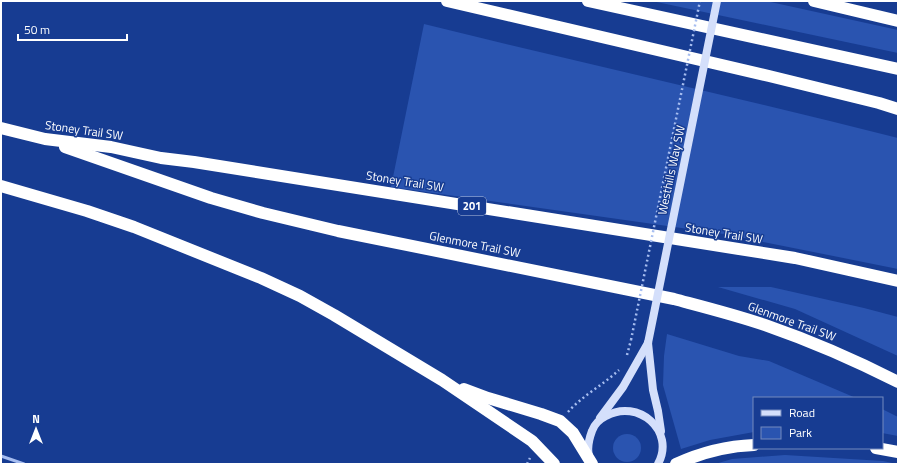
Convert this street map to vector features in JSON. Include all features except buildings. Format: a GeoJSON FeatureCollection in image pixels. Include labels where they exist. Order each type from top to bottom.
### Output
{"type":"FeatureCollection","features":[{"type":"Feature","properties":{"kind":"highway"},"geometry":{"type":"LineString","coordinates":[[447,1],[769,76],[898,109]]}},
{"type":"Feature","properties":{"kind":"highway"},"geometry":{"type":"LineString","coordinates":[[588,1],[898,69]]}},
{"type":"Feature","properties":{"kind":"highway"},"geometry":{"type":"LineString","coordinates":[[814,1],[898,21]]}},
{"type":"Feature","properties":{"kind":"highway","name":"Stoney Trail SW"},"geometry":{"type":"LineString","coordinates":[[1,128],[45,140],[111,147],[161,158],[202,163],[795,258],[898,281]]}},
{"type":"Feature","properties":{"kind":"highway","name":"Glenmore Trail SW"},"geometry":{"type":"LineString","coordinates":[[45,140],[211,198],[263,213],[338,231],[674,299],[708,308],[764,325],[824,347],[865,365],[898,382]]}},
{"type":"Feature","properties":{"kind":"highway"},"geometry":{"type":"LineString","coordinates":[[1,186],[87,211],[134,227],[262,278],[300,296],[442,380],[532,441],[554,464]]}},
{"type":"Feature","properties":{"kind":"highway"},"geometry":{"type":"LineString","coordinates":[[442,380],[488,398],[560,421],[573,433],[592,464]]}},
{"type":"Feature","properties":{"kind":"highway"},"geometry":{"type":"LineString","coordinates":[[676,464],[699,454],[722,449],[753,445]]}},
{"type":"Feature","properties":{"kind":"highway"},"geometry":{"type":"LineString","coordinates":[[882,449],[898,452]]}},
{"type":"Feature","properties":{"kind":"main road","name":"Westhills Way SW"},"geometry":{"type":"LineString","coordinates":[[658,464],[662,450],[662,440],[658,411],[653,390],[648,343],[717,1]]}},
{"type":"Feature","properties":{"kind":"main road","name":"Westhills Way SW"},"geometry":{"type":"LineString","coordinates":[[593,427],[623,386],[648,343]]}},
{"type":"Feature","properties":{"kind":"main road"},"geometry":{"type":"LineString","coordinates":[[592,464],[588,452],[588,439],[593,427],[602,418],[613,412],[625,410],[638,412],[653,423],[662,440]]}},
{"type":"Feature","properties":{"kind":"lane"},"geometry":{"type":"LineString","coordinates":[[1,456],[24,464]]}},
{"type":"Feature","properties":{"kind":"path"},"geometry":{"type":"LineString","coordinates":[[625,358],[631,340],[700,1]]}},
{"type":"Feature","properties":{"kind":"path"},"geometry":{"type":"LineString","coordinates":[[564,416],[574,406],[607,381],[620,369]]}},
{"type":"Feature","properties":{"kind":"green space"},"geometry":{"type":"Polygon","coordinates":[[[652,1],[766,1],[898,30],[898,53],[652,1]]]}},
{"type":"Feature","properties":{"kind":"green space"},"geometry":{"type":"Polygon","coordinates":[[[424,24],[898,138],[898,269],[724,234],[391,187],[424,24]]]}},
{"type":"Feature","properties":{"kind":"green space"},"geometry":{"type":"Polygon","coordinates":[[[718,287],[771,287],[898,317],[898,356],[795,309],[718,287]]]}},
{"type":"Feature","properties":{"kind":"green space"},"geometry":{"type":"Polygon","coordinates":[[[667,334],[739,356],[769,361],[854,397],[753,397],[753,432],[710,440],[681,449],[663,385],[664,356],[667,334]]]}},
{"type":"Feature","properties":{"kind":"green space"},"geometry":{"type":"Polygon","coordinates":[[[883,410],[898,417],[898,436],[883,433],[883,410]]]}},
{"type":"Feature","properties":{"kind":"green space"},"geometry":{"type":"Polygon","coordinates":[[[627,434],[637,438],[641,448],[637,458],[627,462],[617,458],[613,448],[617,438],[627,434]]]}},
{"type":"Feature","properties":{"kind":"green space"},"geometry":{"type":"Polygon","coordinates":[[[785,455],[883,461],[897,464],[715,464],[732,459],[785,455]]]}}]}
